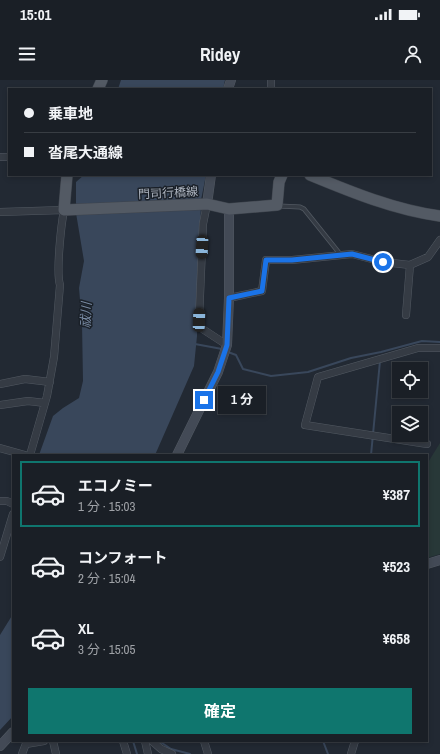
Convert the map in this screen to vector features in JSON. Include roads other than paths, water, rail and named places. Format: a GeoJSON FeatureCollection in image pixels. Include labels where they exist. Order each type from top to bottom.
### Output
{"type":"FeatureCollection","features":[{"type":"Feature","properties":{"kind":"main road"},"geometry":{"type":"LineString","coordinates":[[66,176],[67,210]]}},
{"type":"Feature","properties":{"kind":"main road"},"geometry":{"type":"LineString","coordinates":[[206,204],[212,176]]}},
{"type":"Feature","properties":{"kind":"main road"},"geometry":{"type":"LineString","coordinates":[[277,206],[279,182],[282,176]]}},
{"type":"Feature","properties":{"kind":"main road"},"geometry":{"type":"LineString","coordinates":[[313,176],[377,201],[428,215],[440,216]]}},
{"type":"Feature","properties":{"kind":"main road","name":"門司行橋線"},"geometry":{"type":"LineString","coordinates":[[67,210],[206,204],[230,208],[277,206]]}},
{"type":"Feature","properties":{"kind":"main road"},"geometry":{"type":"LineString","coordinates":[[177,454],[218,372],[227,345],[230,208]]}},
{"type":"Feature","properties":{"kind":"main road"},"geometry":{"type":"LineString","coordinates":[[428,564],[440,560]]}},
{"type":"Feature","properties":{"kind":"main road"},"geometry":{"type":"LineString","coordinates":[[0,746],[12,733]]}},
{"type":"Feature","properties":{"kind":"street"},"geometry":{"type":"LineString","coordinates":[[206,204],[203,224],[199,320],[201,328],[227,345]]}},
{"type":"Feature","properties":{"kind":"street"},"geometry":{"type":"LineString","coordinates":[[0,212],[67,210],[59,262],[60,285],[54,357],[45,403],[30,454]]}},
{"type":"Feature","properties":{"kind":"street"},"geometry":{"type":"LineString","coordinates":[[229,298],[262,291],[266,260],[292,260],[352,254],[383,262],[410,265],[428,257],[440,240]]}},
{"type":"Feature","properties":{"kind":"street"},"geometry":{"type":"LineString","coordinates":[[406,315],[410,265]]}},
{"type":"Feature","properties":{"kind":"street"},"geometry":{"type":"LineString","coordinates":[[427,444],[306,426],[318,377],[418,348],[440,348]]}},
{"type":"Feature","properties":{"kind":"street"},"geometry":{"type":"LineString","coordinates":[[0,384],[25,379],[50,382]]}},
{"type":"Feature","properties":{"kind":"street"},"geometry":{"type":"LineString","coordinates":[[0,405],[28,401],[45,403]]}},
{"type":"Feature","properties":{"kind":"street"},"geometry":{"type":"LineString","coordinates":[[0,448],[21,454]]}},
{"type":"Feature","properties":{"kind":"street"},"geometry":{"type":"LineString","coordinates":[[0,501],[7,501],[12,504]]}},
{"type":"Feature","properties":{"kind":"street"},"geometry":{"type":"LineString","coordinates":[[0,557],[12,517]]}},
{"type":"Feature","properties":{"kind":"street"},"geometry":{"type":"LineString","coordinates":[[22,754],[27,742]]}},
{"type":"Feature","properties":{"kind":"street"},"geometry":{"type":"LineString","coordinates":[[53,742],[56,754]]}},
{"type":"Feature","properties":{"kind":"street"},"geometry":{"type":"LineString","coordinates":[[123,742],[127,754]]}},
{"type":"Feature","properties":{"kind":"street"},"geometry":{"type":"LineString","coordinates":[[144,742],[148,754]]}},
{"type":"Feature","properties":{"kind":"street"},"geometry":{"type":"LineString","coordinates":[[153,742],[172,754]]}},
{"type":"Feature","properties":{"kind":"street"},"geometry":{"type":"LineString","coordinates":[[204,742],[208,754]]}},
{"type":"Feature","properties":{"kind":"street"},"geometry":{"type":"LineString","coordinates":[[351,754],[355,742]]}},
{"type":"Feature","properties":{"kind":"lane"},"geometry":{"type":"LineString","coordinates":[[277,206],[300,207],[304,209],[340,255]]}},
{"type":"Feature","properties":{"kind":"water"},"geometry":{"type":"Polygon","coordinates":[[[121,80],[225,80],[223,88],[118,88],[121,80]]]}},
{"type":"Feature","properties":{"kind":"water","name":"祓川"},"geometry":{"type":"Polygon","coordinates":[[[83,176],[206,176],[201,200],[197,336],[194,366],[155,454],[39,454],[53,416],[79,398],[83,381],[82,324],[79,288],[84,261],[76,213],[76,182],[83,176]]]}},
{"type":"Feature","properties":{"kind":"water"},"geometry":{"type":"Polygon","coordinates":[[[12,616],[12,717],[0,730],[0,635],[12,616]]]}},
{"type":"Feature","properties":{"kind":"waterway"},"geometry":{"type":"LineString","coordinates":[[228,352],[236,355],[243,369],[271,376],[308,372],[351,358],[422,341],[440,342]]}},
{"type":"Feature","properties":{"kind":"waterway"},"geometry":{"type":"LineString","coordinates":[[195,344],[222,349]]}},
{"type":"Feature","properties":{"kind":"waterway"},"geometry":{"type":"LineString","coordinates":[[371,454],[380,361]]}},
{"type":"Feature","properties":{"kind":"waterway"},"geometry":{"type":"LineString","coordinates":[[133,742],[137,754]]}},
{"type":"Feature","properties":{"kind":"waterway"},"geometry":{"type":"LineString","coordinates":[[160,742],[171,749],[190,754]]}},
{"type":"Feature","properties":{"kind":"waterway"},"geometry":{"type":"LineString","coordinates":[[323,742],[328,754]]}}]}
